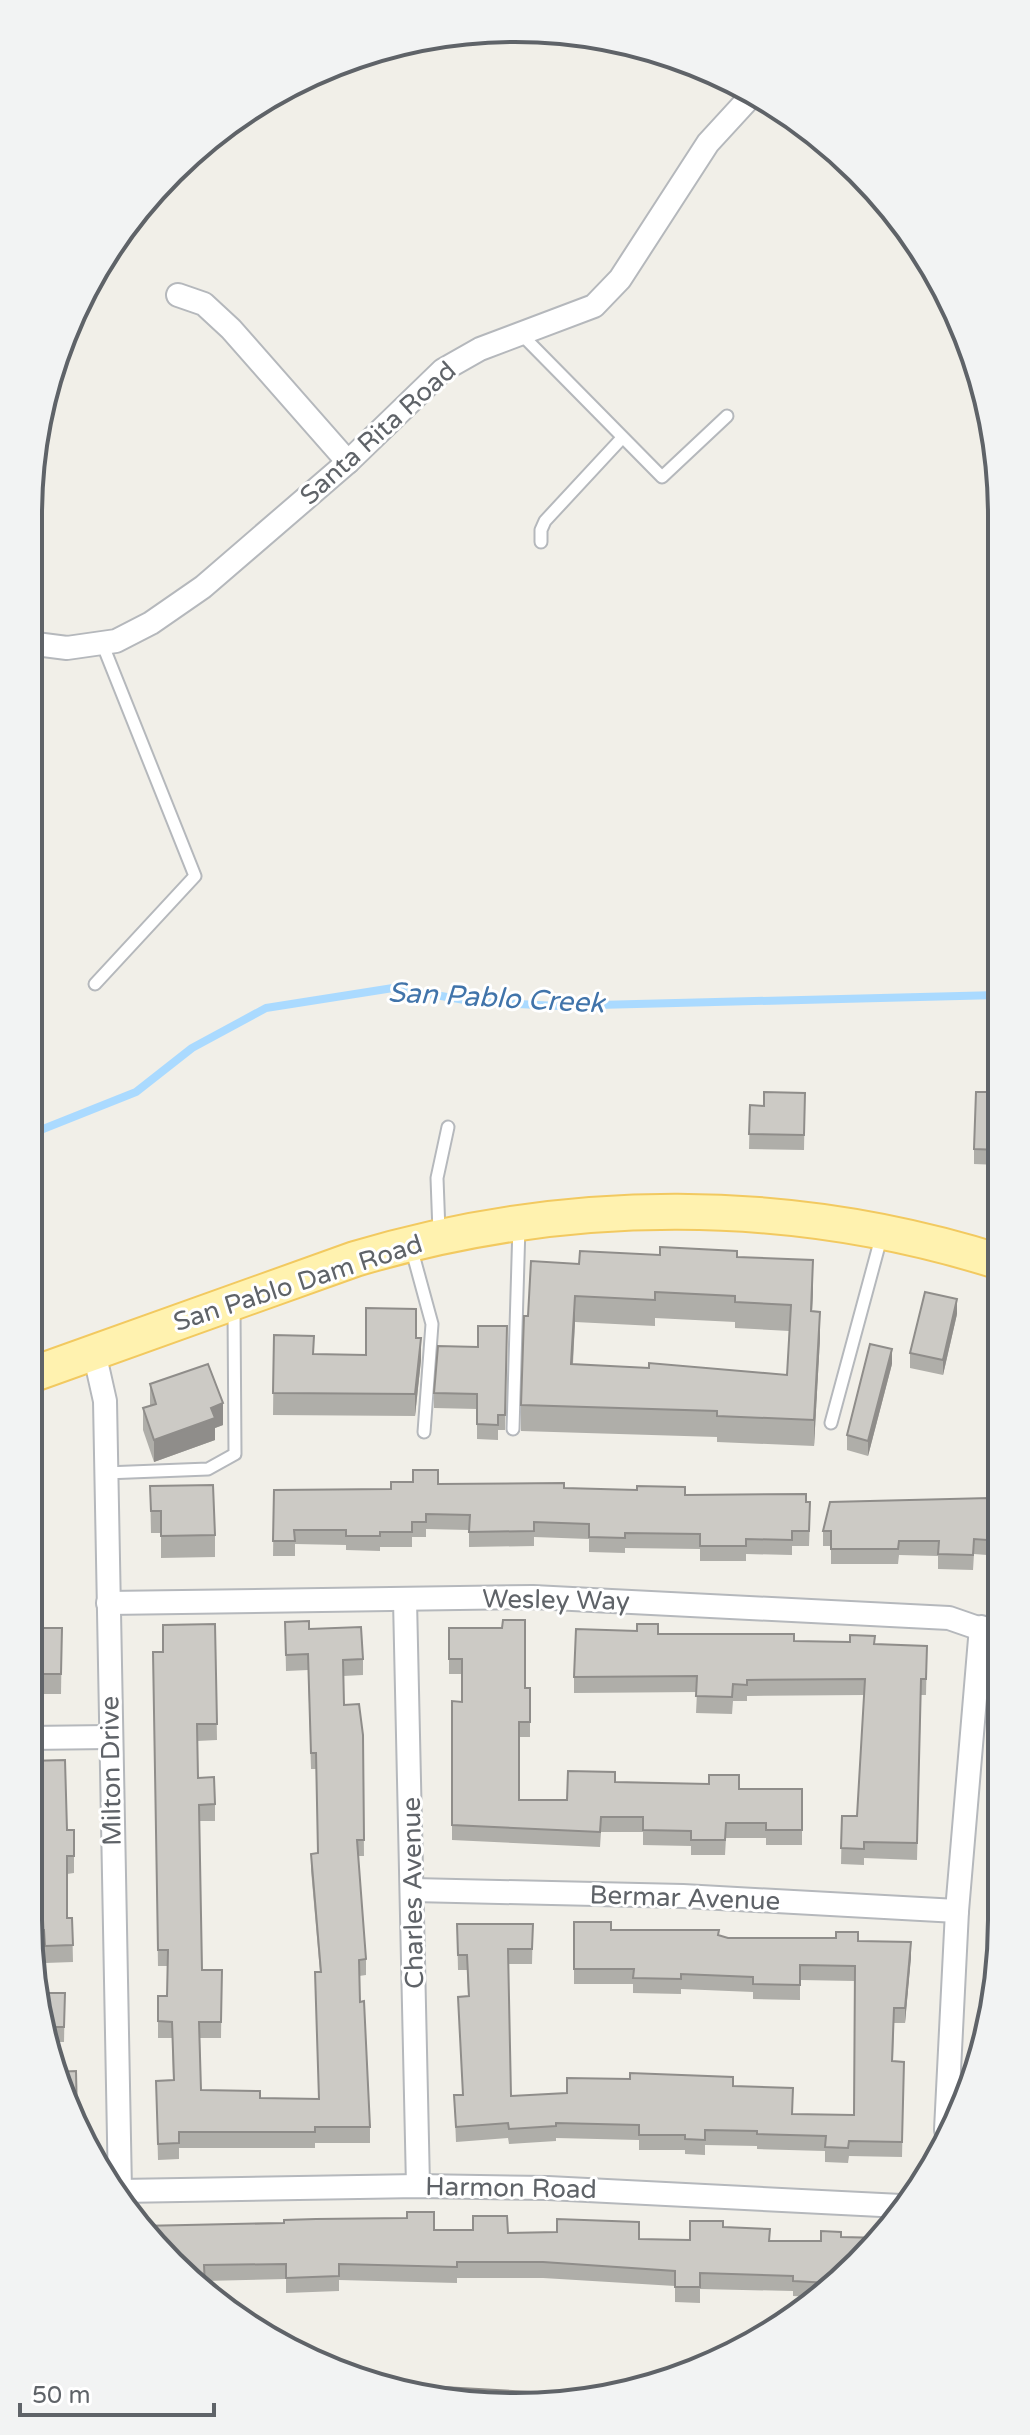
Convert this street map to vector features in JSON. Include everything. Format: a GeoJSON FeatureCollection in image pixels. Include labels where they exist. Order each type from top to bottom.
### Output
{"type":"FeatureCollection","features":[{"type":"Feature","properties":{"kind":"main road","name":"San Pablo Dam Road"},"geometry":{"type":"LineString","coordinates":[[42,1371],[234,1301],[424,1240],[519,1221],[602,1212],[680,1210],[777,1216],[882,1234],[988,1259]]}},
{"type":"Feature","properties":{"kind":"street","name":"Santa Rita Road"},"geometry":{"type":"LineString","coordinates":[[42,645],[67,648],[116,641],[151,623],[203,587],[348,462],[443,370],[480,349],[594,306],[620,279],[708,143],[746,102]]}},
{"type":"Feature","properties":{"kind":"street"},"geometry":{"type":"LineString","coordinates":[[178,295],[204,304],[231,329],[348,462]]}},
{"type":"Feature","properties":{"kind":"street","name":"Milton Drive"},"geometry":{"type":"LineString","coordinates":[[94,1352],[105,1401],[120,2179]]}},
{"type":"Feature","properties":{"kind":"street","name":"Wesley Way"},"geometry":{"type":"LineString","coordinates":[[108,1603],[533,1597],[949,1618],[988,1631]]}},
{"type":"Feature","properties":{"kind":"street","name":"Charles Avenue"},"geometry":{"type":"LineString","coordinates":[[405,1600],[418,2186]]}},
{"type":"Feature","properties":{"kind":"street"},"geometry":{"type":"LineString","coordinates":[[947,2112],[957,1911],[988,1657]]}},
{"type":"Feature","properties":{"kind":"street"},"geometry":{"type":"LineString","coordinates":[[42,1738],[110,1737]]}},
{"type":"Feature","properties":{"kind":"street","name":"Bermar Avenue"},"geometry":{"type":"LineString","coordinates":[[413,1890],[683,1896],[957,1911]]}},
{"type":"Feature","properties":{"kind":"street","name":"Harmon Road"},"geometry":{"type":"LineString","coordinates":[[128,2191],[418,2186],[548,2188],[892,2206]]}},
{"type":"Feature","properties":{"kind":"lane"},"geometry":{"type":"LineString","coordinates":[[521,334],[662,477],[727,416]]}},
{"type":"Feature","properties":{"kind":"lane"},"geometry":{"type":"LineString","coordinates":[[541,542],[545,521],[622,438]]}},
{"type":"Feature","properties":{"kind":"lane"},"geometry":{"type":"LineString","coordinates":[[95,984],[195,876],[102,643]]}},
{"type":"Feature","properties":{"kind":"lane"},"geometry":{"type":"LineString","coordinates":[[424,1432],[432,1324],[424,1240],[448,1127]]}},
{"type":"Feature","properties":{"kind":"lane"},"geometry":{"type":"LineString","coordinates":[[513,1429],[519,1221]]}},
{"type":"Feature","properties":{"kind":"lane"},"geometry":{"type":"LineString","coordinates":[[831,1423],[882,1234]]}},
{"type":"Feature","properties":{"kind":"lane"},"geometry":{"type":"LineString","coordinates":[[105,1473],[208,1469],[235,1454],[234,1301]]}},
{"type":"Feature","properties":{"kind":"building"},"geometry":{"type":"Polygon","coordinates":[[[764,1092],[805,1093],[804,1135],[749,1134],[750,1105],[764,1106],[764,1092]]]}},
{"type":"Feature","properties":{"kind":"building"},"geometry":{"type":"Polygon","coordinates":[[[976,1092],[988,1092],[988,1150],[974,1149],[976,1092]]]}},
{"type":"Feature","properties":{"kind":"building"},"geometry":{"type":"Polygon","coordinates":[[[660,1247],[737,1251],[737,1257],[813,1260],[811,1311],[820,1312],[814,1420],[717,1416],[717,1411],[521,1405],[524,1316],[528,1316],[531,1261],[579,1264],[580,1251],[660,1255],[660,1247]],[[655,1292],[655,1300],[575,1296],[571,1364],[649,1368],[649,1363],[787,1375],[791,1305],[735,1302],[735,1296],[655,1292]]]}},
{"type":"Feature","properties":{"kind":"building"},"geometry":{"type":"Polygon","coordinates":[[[925,1292],[957,1299],[943,1360],[910,1353],[925,1292]]]}},
{"type":"Feature","properties":{"kind":"building"},"geometry":{"type":"Polygon","coordinates":[[[366,1308],[416,1309],[416,1338],[421,1338],[415,1394],[273,1393],[274,1335],[314,1336],[313,1354],[366,1355],[366,1308]]]}},
{"type":"Feature","properties":{"kind":"building"},"geometry":{"type":"Polygon","coordinates":[[[478,1326],[507,1326],[505,1415],[498,1415],[498,1425],[477,1424],[477,1394],[434,1393],[438,1346],[478,1347],[478,1326]]]}},
{"type":"Feature","properties":{"kind":"building"},"geometry":{"type":"Polygon","coordinates":[[[870,1344],[892,1349],[868,1441],[847,1435],[870,1344]]]}},
{"type":"Feature","properties":{"kind":"building"},"geometry":{"type":"Polygon","coordinates":[[[208,1364],[223,1403],[211,1408],[215,1418],[154,1440],[143,1408],[156,1404],[150,1384],[208,1364]]]}},
{"type":"Feature","properties":{"kind":"building"},"geometry":{"type":"Polygon","coordinates":[[[413,1470],[438,1470],[438,1484],[564,1483],[564,1488],[637,1490],[637,1486],[685,1487],[685,1495],[806,1494],[806,1502],[810,1502],[809,1531],[792,1531],[792,1540],[746,1539],[746,1546],[700,1546],[700,1534],[625,1533],[625,1538],[589,1537],[589,1524],[534,1522],[534,1531],[469,1532],[470,1515],[426,1514],[426,1522],[412,1522],[412,1532],[346,1536],[346,1530],[294,1530],[295,1541],[273,1541],[274,1490],[391,1489],[391,1482],[413,1482],[413,1470]]]}},
{"type":"Feature","properties":{"kind":"building"},"geometry":{"type":"Polygon","coordinates":[[[213,1485],[215,1535],[161,1536],[161,1511],[151,1511],[150,1486],[213,1485]]]}},
{"type":"Feature","properties":{"kind":"building"},"geometry":{"type":"Polygon","coordinates":[[[988,1498],[987,1540],[974,1539],[973,1555],[938,1554],[939,1541],[899,1541],[898,1549],[831,1549],[831,1531],[823,1531],[830,1502],[988,1498]]]}},
{"type":"Feature","properties":{"kind":"building"},"geometry":{"type":"Polygon","coordinates":[[[503,1620],[525,1620],[525,1688],[530,1688],[530,1722],[519,1722],[519,1800],[567,1800],[568,1771],[615,1772],[615,1782],[709,1784],[709,1775],[739,1775],[739,1789],[802,1789],[802,1830],[766,1830],[766,1823],[726,1823],[725,1840],[691,1840],[691,1831],[643,1830],[643,1817],[601,1817],[600,1832],[452,1825],[452,1701],[462,1702],[462,1659],[449,1659],[449,1628],[502,1628],[503,1620]]]}},
{"type":"Feature","properties":{"kind":"building"},"geometry":{"type":"Polygon","coordinates":[[[309,1621],[309,1629],[361,1627],[363,1659],[343,1660],[344,1705],[359,1704],[363,1735],[364,1840],[357,1840],[366,1959],[359,1960],[370,2127],[315,2127],[315,2132],[179,2132],[179,2143],[158,2144],[156,2081],[174,2080],[172,2022],[158,2021],[158,1996],[167,1996],[168,1950],[158,1950],[153,1652],[163,1652],[163,1625],[215,1624],[217,1724],[197,1724],[198,1778],[214,1777],[215,1804],[199,1805],[202,1970],[222,1970],[221,2022],[199,2022],[201,2090],[260,2091],[260,2098],[319,2099],[315,1972],[321,1972],[311,1854],[318,1853],[316,1753],[311,1753],[308,1654],[286,1655],[285,1622],[309,1621]]]}},
{"type":"Feature","properties":{"kind":"building"},"geometry":{"type":"Polygon","coordinates":[[[637,1624],[658,1624],[658,1634],[794,1634],[794,1641],[850,1642],[850,1635],[875,1636],[874,1644],[927,1646],[926,1679],[921,1679],[917,1843],[864,1842],[864,1849],[841,1848],[842,1816],[857,1816],[865,1679],[747,1680],[747,1685],[733,1684],[732,1697],[696,1696],[697,1676],[574,1677],[576,1629],[637,1631],[637,1624]]]}},
{"type":"Feature","properties":{"kind":"building"},"geometry":{"type":"Polygon","coordinates":[[[42,1628],[62,1628],[61,1674],[42,1674],[42,1628]]]}},
{"type":"Feature","properties":{"kind":"building"},"geometry":{"type":"Polygon","coordinates":[[[65,1760],[67,1830],[74,1830],[74,1856],[67,1856],[67,1918],[72,1918],[73,1945],[45,1946],[42,1930],[42,1761],[65,1760]]]}},
{"type":"Feature","properties":{"kind":"building"},"geometry":{"type":"Polygon","coordinates":[[[574,1922],[611,1922],[611,1930],[719,1930],[718,1935],[728,1938],[836,1938],[836,1932],[858,1932],[858,1941],[911,1942],[905,2008],[894,2008],[892,2061],[904,2062],[902,2142],[849,2141],[848,2148],[825,2147],[826,2136],[705,2130],[705,2140],[685,2139],[685,2135],[639,2135],[639,2125],[556,2123],[556,2126],[509,2129],[508,2123],[456,2127],[454,2095],[463,2095],[458,1997],[469,1996],[467,1955],[458,1955],[457,1924],[533,1924],[532,1949],[508,1949],[511,2096],[567,2093],[567,2078],[630,2079],[630,2073],[733,2077],[733,2086],[793,2088],[792,2114],[854,2115],[855,1966],[800,1965],[800,1985],[753,1984],[753,1977],[681,1974],[681,1979],[633,1978],[634,1969],[574,1969],[574,1922]]]}},
{"type":"Feature","properties":{"kind":"building"},"geometry":{"type":"Polygon","coordinates":[[[48,1993],[65,1993],[64,2027],[54,2027],[48,1993]]]}},
{"type":"Feature","properties":{"kind":"building"},"geometry":{"type":"Polygon","coordinates":[[[76,2071],[77,2097],[67,2072],[76,2071]]]}},
{"type":"Feature","properties":{"kind":"building"},"geometry":{"type":"Polygon","coordinates":[[[407,2212],[434,2212],[434,2230],[473,2230],[473,2216],[507,2216],[508,2233],[557,2232],[557,2219],[639,2222],[639,2239],[690,2240],[690,2221],[723,2221],[723,2227],[770,2229],[769,2241],[821,2241],[821,2231],[841,2232],[841,2237],[865,2238],[819,2282],[793,2281],[793,2276],[700,2273],[700,2287],[675,2287],[675,2271],[543,2262],[457,2262],[457,2267],[339,2264],[339,2276],[286,2278],[286,2264],[204,2265],[205,2277],[154,2226],[407,2218],[407,2212]]]}},
{"type":"Feature","properties":{"kind":"building"},"geometry":{"type":"Polygon","coordinates":[[[440,2387],[537,2392],[484,2392],[440,2387]]]}},
{"type":"Feature","properties":{"kind":"waterway","name":"San Pablo Creek"},"geometry":{"type":"LineString","coordinates":[[42,1129],[136,1092],[192,1048],[266,1008],[393,988],[477,1002],[558,1006],[988,995]]}}]}
